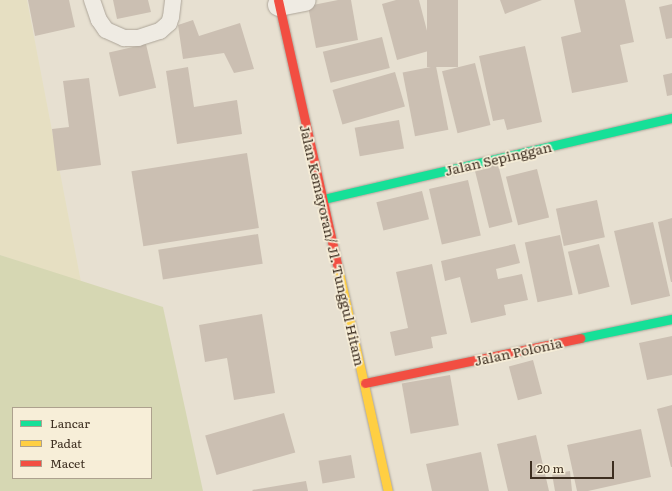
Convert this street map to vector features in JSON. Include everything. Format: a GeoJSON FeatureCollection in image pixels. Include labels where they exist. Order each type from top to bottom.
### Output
{"type":"FeatureCollection","features":[{"type":"Feature","properties":{"kind":"street"},"geometry":{"type":"LineString","coordinates":[[278,3],[305,0]]}},
{"type":"Feature","properties":{"kind":"street","name":"Jalan Kemayoran/ Jl. Tunggul Hitam"},"geometry":{"type":"LineString","coordinates":[[278,3],[365,383],[388,491]]}},
{"type":"Feature","properties":{"kind":"street","name":"Jalan Sepinggan"},"geometry":{"type":"LineString","coordinates":[[323,199],[672,118]]}},
{"type":"Feature","properties":{"kind":"street","name":"Jalan Polonia"},"geometry":{"type":"LineString","coordinates":[[365,383],[672,319]]}},
{"type":"Feature","properties":{"kind":"lane"},"geometry":{"type":"LineString","coordinates":[[92,0],[99,20],[106,30],[124,38],[138,38],[160,31],[169,23],[173,0]]}},
{"type":"Feature","properties":{"kind":"shaded area"},"geometry":{"type":"Polygon","coordinates":[[[0,0],[27,0],[81,282],[0,255],[0,0]]]}},
{"type":"Feature","properties":{"kind":"green space"},"geometry":{"type":"Polygon","coordinates":[[[0,255],[163,307],[203,491],[0,491],[0,255]]]}},
{"type":"Feature","properties":{"kind":"building"},"geometry":{"type":"Polygon","coordinates":[[[28,0],[69,0],[75,27],[35,36],[28,0]]]}},
{"type":"Feature","properties":{"kind":"building"},"geometry":{"type":"Polygon","coordinates":[[[113,0],[148,0],[151,12],[117,19],[113,0]]]}},
{"type":"Feature","properties":{"kind":"building"},"geometry":{"type":"Polygon","coordinates":[[[338,0],[351,0],[358,40],[316,48],[308,6],[338,0]]]}},
{"type":"Feature","properties":{"kind":"building"},"geometry":{"type":"Polygon","coordinates":[[[396,0],[419,0],[432,50],[397,60],[382,4],[396,0]]]}},
{"type":"Feature","properties":{"kind":"building"},"geometry":{"type":"Polygon","coordinates":[[[427,0],[458,0],[458,67],[427,67],[427,0]]]}},
{"type":"Feature","properties":{"kind":"building"},"geometry":{"type":"Polygon","coordinates":[[[500,0],[542,0],[505,14],[500,0]]]}},
{"type":"Feature","properties":{"kind":"building"},"geometry":{"type":"Polygon","coordinates":[[[574,0],[625,0],[634,42],[620,45],[628,82],[572,93],[561,37],[581,32],[574,0]]]}},
{"type":"Feature","properties":{"kind":"building"},"geometry":{"type":"Polygon","coordinates":[[[672,4],[672,38],[666,39],[659,7],[672,4]]]}},
{"type":"Feature","properties":{"kind":"building"},"geometry":{"type":"Polygon","coordinates":[[[193,20],[199,36],[240,23],[254,69],[234,73],[224,53],[183,59],[178,25],[193,20]]]}},
{"type":"Feature","properties":{"kind":"building"},"geometry":{"type":"Polygon","coordinates":[[[382,37],[390,68],[331,83],[323,52],[382,37]]]}},
{"type":"Feature","properties":{"kind":"building"},"geometry":{"type":"Polygon","coordinates":[[[146,44],[156,88],[119,96],[109,53],[146,44]]]}},
{"type":"Feature","properties":{"kind":"building"},"geometry":{"type":"Polygon","coordinates":[[[525,46],[542,122],[507,130],[504,119],[493,121],[479,56],[525,46]]]}},
{"type":"Feature","properties":{"kind":"building"},"geometry":{"type":"Polygon","coordinates":[[[475,63],[490,125],[457,133],[442,71],[475,63]]]}},
{"type":"Feature","properties":{"kind":"building"},"geometry":{"type":"Polygon","coordinates":[[[436,66],[448,130],[415,136],[403,72],[436,66]]]}},
{"type":"Feature","properties":{"kind":"building"},"geometry":{"type":"Polygon","coordinates":[[[188,67],[194,107],[237,100],[242,134],[177,144],[166,71],[188,67]]]}},
{"type":"Feature","properties":{"kind":"building"},"geometry":{"type":"Polygon","coordinates":[[[395,72],[405,107],[342,125],[333,90],[395,72]]]}},
{"type":"Feature","properties":{"kind":"building"},"geometry":{"type":"Polygon","coordinates":[[[672,73],[672,95],[667,96],[663,75],[672,73]]]}},
{"type":"Feature","properties":{"kind":"building"},"geometry":{"type":"Polygon","coordinates":[[[89,78],[101,165],[57,171],[52,129],[69,127],[63,81],[89,78]]]}},
{"type":"Feature","properties":{"kind":"building"},"geometry":{"type":"Polygon","coordinates":[[[399,120],[404,149],[360,156],[355,128],[399,120]]]}},
{"type":"Feature","properties":{"kind":"building"},"geometry":{"type":"Polygon","coordinates":[[[247,153],[259,228],[143,246],[131,171],[247,153]]]}},
{"type":"Feature","properties":{"kind":"building"},"geometry":{"type":"Polygon","coordinates":[[[497,160],[512,222],[489,228],[474,166],[497,160]]]}},
{"type":"Feature","properties":{"kind":"building"},"geometry":{"type":"Polygon","coordinates":[[[537,169],[549,218],[518,225],[506,177],[537,169]]]}},
{"type":"Feature","properties":{"kind":"building"},"geometry":{"type":"Polygon","coordinates":[[[468,180],[481,236],[442,245],[429,189],[468,180]]]}},
{"type":"Feature","properties":{"kind":"building"},"geometry":{"type":"Polygon","coordinates":[[[422,191],[429,219],[383,231],[376,202],[422,191]]]}},
{"type":"Feature","properties":{"kind":"building"},"geometry":{"type":"Polygon","coordinates":[[[597,200],[605,237],[564,246],[556,209],[597,200]]]}},
{"type":"Feature","properties":{"kind":"building"},"geometry":{"type":"Polygon","coordinates":[[[672,218],[672,282],[671,282],[658,222],[672,218]]]}},
{"type":"Feature","properties":{"kind":"building"},"geometry":{"type":"Polygon","coordinates":[[[653,222],[670,296],[631,305],[614,231],[653,222]]]}},
{"type":"Feature","properties":{"kind":"building"},"geometry":{"type":"Polygon","coordinates":[[[258,234],[263,264],[163,279],[158,250],[258,234]]]}},
{"type":"Feature","properties":{"kind":"building"},"geometry":{"type":"Polygon","coordinates":[[[560,235],[573,295],[537,302],[525,242],[560,235]]]}},
{"type":"Feature","properties":{"kind":"building"},"geometry":{"type":"Polygon","coordinates":[[[515,244],[520,263],[496,269],[498,279],[522,274],[528,300],[504,305],[506,315],[471,323],[460,277],[445,281],[441,261],[515,244]]]}},
{"type":"Feature","properties":{"kind":"building"},"geometry":{"type":"Polygon","coordinates":[[[599,244],[610,287],[579,294],[568,252],[599,244]]]}},
{"type":"Feature","properties":{"kind":"building"},"geometry":{"type":"Polygon","coordinates":[[[432,264],[447,334],[431,337],[433,348],[395,356],[390,332],[408,328],[396,272],[432,264]]]}},
{"type":"Feature","properties":{"kind":"building"},"geometry":{"type":"Polygon","coordinates":[[[262,314],[275,393],[234,400],[227,358],[205,362],[199,325],[262,314]]]}},
{"type":"Feature","properties":{"kind":"building"},"geometry":{"type":"Polygon","coordinates":[[[672,336],[672,375],[647,380],[639,343],[672,336]]]}},
{"type":"Feature","properties":{"kind":"building"},"geometry":{"type":"Polygon","coordinates":[[[533,360],[542,394],[518,400],[509,366],[533,360]]]}},
{"type":"Feature","properties":{"kind":"building"},"geometry":{"type":"Polygon","coordinates":[[[450,375],[459,425],[411,434],[402,384],[450,375]]]}},
{"type":"Feature","properties":{"kind":"building"},"geometry":{"type":"Polygon","coordinates":[[[672,405],[672,467],[671,467],[657,409],[672,405]]]}},
{"type":"Feature","properties":{"kind":"building"},"geometry":{"type":"Polygon","coordinates":[[[284,413],[295,452],[216,475],[205,436],[284,413]]]}},
{"type":"Feature","properties":{"kind":"building"},"geometry":{"type":"Polygon","coordinates":[[[641,429],[651,477],[588,491],[577,491],[567,445],[641,429]]]}},
{"type":"Feature","properties":{"kind":"building"},"geometry":{"type":"Polygon","coordinates":[[[536,435],[549,491],[508,491],[497,444],[536,435]]]}},
{"type":"Feature","properties":{"kind":"building"},"geometry":{"type":"Polygon","coordinates":[[[481,452],[489,491],[432,491],[426,464],[481,452]]]}},
{"type":"Feature","properties":{"kind":"building"},"geometry":{"type":"Polygon","coordinates":[[[351,455],[355,478],[322,483],[319,461],[351,455]]]}},
{"type":"Feature","properties":{"kind":"building"},"geometry":{"type":"Polygon","coordinates":[[[570,471],[572,491],[555,491],[552,474],[570,471]]]}},
{"type":"Feature","properties":{"kind":"building"},"geometry":{"type":"Polygon","coordinates":[[[306,481],[308,491],[252,490],[306,481]]]}},
{"type":"Feature","properties":{"kind":"traffic: fast"},"geometry":{"type":"LineString","coordinates":[[323,199],[672,118]]}},
{"type":"Feature","properties":{"kind":"traffic: fast"},"geometry":{"type":"LineString","coordinates":[[580,338],[672,319]]}},
{"type":"Feature","properties":{"kind":"traffic: slow"},"geometry":{"type":"LineString","coordinates":[[338,268],[388,491]]}},
{"type":"Feature","properties":{"kind":"traffic: jam"},"geometry":{"type":"LineString","coordinates":[[278,0],[338,268]]}},
{"type":"Feature","properties":{"kind":"traffic: jam"},"geometry":{"type":"LineString","coordinates":[[365,383],[580,338]]}}]}
